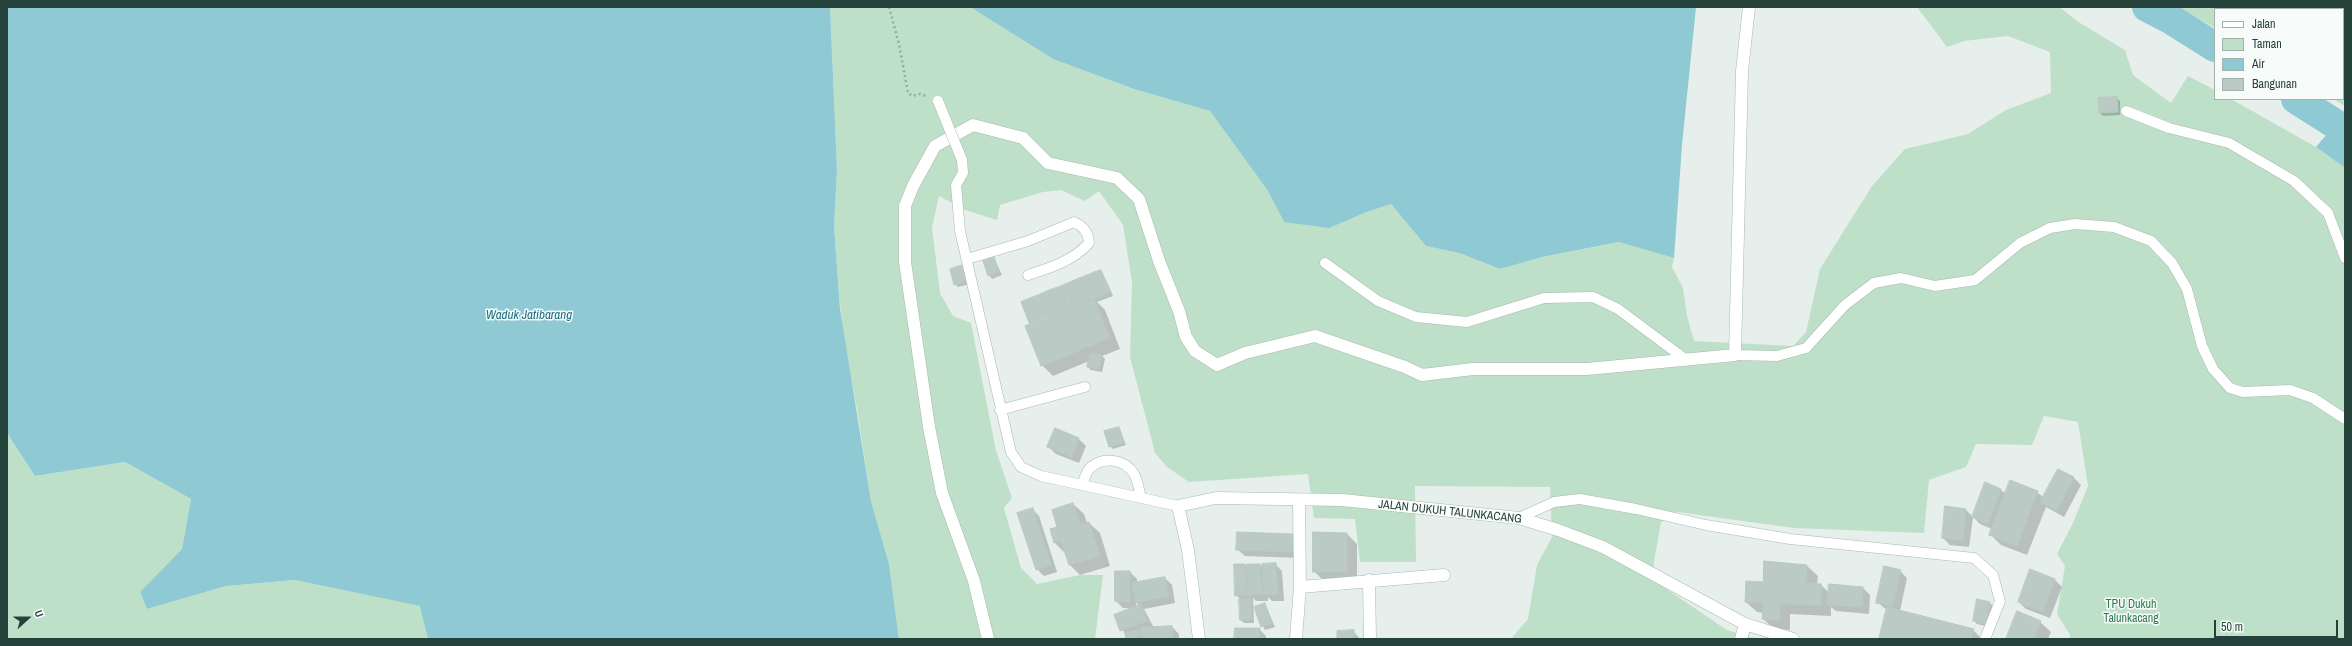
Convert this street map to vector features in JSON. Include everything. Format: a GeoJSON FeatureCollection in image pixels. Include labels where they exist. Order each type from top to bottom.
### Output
{"type":"FeatureCollection","features":[{"type":"Feature","properties":{"kind":"street"},"geometry":{"type":"LineString","coordinates":[[988,639],[974,582],[942,493],[929,426],[905,262],[905,206],[913,186],[935,146],[973,124],[1023,138],[1048,163],[1117,178],[1139,199],[1159,261],[1179,311],[1186,337],[1194,351],[1217,365],[1252,351],[1315,336],[1405,367],[1422,375],[1473,369],[1587,369],[1685,359],[1735,352],[1742,71],[1749,7]]}},
{"type":"Feature","properties":{"kind":"street","name":"JALAN DUKUH TALUNKACANG"},"geometry":{"type":"LineString","coordinates":[[1178,506],[1216,498],[1342,500],[1519,518],[1558,530],[1603,547],[1746,624],[1793,639]]}},
{"type":"Feature","properties":{"kind":"street"},"geometry":{"type":"LineString","coordinates":[[1296,639],[1300,587],[1299,500]]}},
{"type":"Feature","properties":{"kind":"street"},"geometry":{"type":"LineString","coordinates":[[1178,506],[1188,550],[1199,639]]}},
{"type":"Feature","properties":{"kind":"street"},"geometry":{"type":"LineString","coordinates":[[1300,587],[1369,580],[1444,575]]}},
{"type":"Feature","properties":{"kind":"street"},"geometry":{"type":"LineString","coordinates":[[1369,580],[1370,639]]}},
{"type":"Feature","properties":{"kind":"street"},"geometry":{"type":"LineString","coordinates":[[1741,639],[1746,624]]}},
{"type":"Feature","properties":{"kind":"lane"},"geometry":{"type":"LineString","coordinates":[[938,101],[962,160],[963,173],[956,185],[960,231],[1000,410],[1011,452],[1021,467],[1042,476],[1178,506]]}},
{"type":"Feature","properties":{"kind":"lane"},"geometry":{"type":"LineString","coordinates":[[2126,111],[2169,128],[2229,143],[2294,181],[2328,213],[2345,258]]}},
{"type":"Feature","properties":{"kind":"lane"},"geometry":{"type":"LineString","coordinates":[[967,260],[1028,241],[1074,222],[1083,226],[1088,235],[1089,243],[1082,252],[1059,264],[1028,275]]}},
{"type":"Feature","properties":{"kind":"lane"},"geometry":{"type":"LineString","coordinates":[[1735,352],[1777,356],[1806,348],[1845,305],[1874,283],[1901,278],[1935,286],[1975,280],[2020,243],[2050,228],[2074,224],[2114,227],[2151,241],[2172,263],[2187,289],[2202,346],[2213,369],[2230,388],[2243,392],[2290,390],[2313,398],[2345,419]]}},
{"type":"Feature","properties":{"kind":"lane"},"geometry":{"type":"LineString","coordinates":[[1325,263],[1378,301],[1416,317],[1467,322],[1544,298],[1593,297],[1618,309],[1685,359]]}},
{"type":"Feature","properties":{"kind":"lane"},"geometry":{"type":"LineString","coordinates":[[1000,410],[1085,387]]}},
{"type":"Feature","properties":{"kind":"lane"},"geometry":{"type":"LineString","coordinates":[[1082,485],[1090,469],[1101,462],[1112,459],[1128,467],[1135,475],[1141,498]]}},
{"type":"Feature","properties":{"kind":"lane"},"geometry":{"type":"LineString","coordinates":[[1519,518],[1554,502],[1580,500],[1636,509],[1706,525],[1790,539],[1974,558],[1993,575],[2000,601],[1985,639]]}},
{"type":"Feature","properties":{"kind":"path"},"geometry":{"type":"LineString","coordinates":[[889,7],[899,44],[908,93],[912,96],[920,94],[929,100],[938,101]]}},
{"type":"Feature","properties":{"kind":"green space","name":"TPU Dukuh Talunkacang"},"geometry":{"type":"Polygon","coordinates":[[[830,7],[970,7],[1053,59],[1134,89],[1210,111],[1268,191],[1284,222],[1364,213],[1391,204],[1426,246],[1459,253],[1500,269],[1542,257],[1620,242],[1674,258],[1672,267],[1683,288],[1687,316],[1694,341],[1793,346],[1806,332],[1820,269],[1872,186],[1905,149],[1968,134],[2006,110],[2051,93],[2050,52],[2008,36],[1964,41],[1947,47],[1917,7],[2059,7],[2080,23],[2125,50],[2133,75],[2171,103],[2188,76],[2214,89],[2214,100],[2233,100],[2316,147],[2345,168],[2345,639],[2070,639],[2070,635],[2057,614],[2065,566],[2057,554],[2073,523],[2088,486],[2078,422],[2044,416],[2032,445],[1976,444],[1966,467],[1929,480],[1924,533],[1794,528],[1677,512],[1661,522],[1654,562],[1653,580],[1727,630],[1756,639],[1511,639],[1528,619],[1537,565],[1552,537],[1550,487],[1415,486],[1416,562],[1360,562],[1355,519],[1314,518],[1308,474],[1189,482],[1167,467],[1155,453],[1130,357],[1132,282],[1123,225],[1099,191],[1085,201],[1061,190],[1043,192],[1000,205],[997,220],[965,210],[939,196],[932,227],[940,293],[953,316],[971,323],[996,451],[1012,498],[1004,508],[1021,568],[1037,584],[1080,575],[1103,575],[1095,639],[899,639],[889,564],[871,501],[857,409],[844,343],[834,226],[837,170],[830,7]]]}},
{"type":"Feature","properties":{"kind":"green space"},"geometry":{"type":"Polygon","coordinates":[[[2178,7],[2345,7],[2345,106],[2335,100],[2344,100],[2344,8],[2214,8],[2214,27],[2178,7]]]}},
{"type":"Feature","properties":{"kind":"green space"},"geometry":{"type":"Polygon","coordinates":[[[7,433],[35,476],[125,462],[191,499],[182,549],[140,592],[147,609],[226,586],[295,580],[421,606],[428,639],[7,639],[7,433]]]}},
{"type":"Feature","properties":{"kind":"water","name":"Waduk Jatibarang"},"geometry":{"type":"Polygon","coordinates":[[[7,7],[830,7],[837,170],[834,226],[840,309],[871,501],[889,564],[899,639],[428,639],[420,606],[295,580],[226,586],[147,609],[140,592],[182,549],[191,499],[125,462],[35,476],[7,433],[7,7]]]}},
{"type":"Feature","properties":{"kind":"water"},"geometry":{"type":"Polygon","coordinates":[[[970,7],[1696,7],[1682,145],[1674,258],[1619,242],[1542,257],[1500,269],[1459,253],[1426,246],[1391,204],[1364,213],[1329,228],[1284,222],[1268,191],[1210,111],[1134,89],[1053,59],[970,7]]]}},
{"type":"Feature","properties":{"kind":"water"},"geometry":{"type":"Polygon","coordinates":[[[2345,113],[2345,168],[2316,147],[2345,113]]]}},
{"type":"Feature","properties":{"kind":"building"},"geometry":{"type":"Polygon","coordinates":[[[2117,97],[2118,112],[2099,113],[2098,98],[2117,97]]]}},
{"type":"Feature","properties":{"kind":"building"},"geometry":{"type":"Polygon","coordinates":[[[994,257],[999,272],[988,276],[983,261],[994,257]]]}},
{"type":"Feature","properties":{"kind":"building"},"geometry":{"type":"Polygon","coordinates":[[[963,265],[967,281],[954,285],[950,269],[963,265]]]}},
{"type":"Feature","properties":{"kind":"building"},"geometry":{"type":"Polygon","coordinates":[[[1101,270],[1111,292],[1104,295],[1095,272],[1101,270]]]}},
{"type":"Feature","properties":{"kind":"building"},"geometry":{"type":"Polygon","coordinates":[[[1095,272],[1104,295],[1097,298],[1088,275],[1095,272]]]}},
{"type":"Feature","properties":{"kind":"building"},"geometry":{"type":"Polygon","coordinates":[[[1088,275],[1097,298],[1089,301],[1080,278],[1088,275]]]}},
{"type":"Feature","properties":{"kind":"building"},"geometry":{"type":"Polygon","coordinates":[[[1080,278],[1089,301],[1082,304],[1073,281],[1080,278]]]}},
{"type":"Feature","properties":{"kind":"building"},"geometry":{"type":"Polygon","coordinates":[[[1073,281],[1082,304],[1075,307],[1066,284],[1073,281]]]}},
{"type":"Feature","properties":{"kind":"building"},"geometry":{"type":"Polygon","coordinates":[[[1066,284],[1075,307],[1068,310],[1059,287],[1066,284]]]}},
{"type":"Feature","properties":{"kind":"building"},"geometry":{"type":"Polygon","coordinates":[[[1059,287],[1068,310],[1059,313],[1050,290],[1059,287]]]}},
{"type":"Feature","properties":{"kind":"building"},"geometry":{"type":"Polygon","coordinates":[[[1050,290],[1059,313],[1050,317],[1041,294],[1050,290]]]}},
{"type":"Feature","properties":{"kind":"building"},"geometry":{"type":"Polygon","coordinates":[[[1041,294],[1050,317],[1040,321],[1031,298],[1041,294]]]}},
{"type":"Feature","properties":{"kind":"building"},"geometry":{"type":"Polygon","coordinates":[[[1031,298],[1040,321],[1030,325],[1021,302],[1031,298]]]}},
{"type":"Feature","properties":{"kind":"building"},"geometry":{"type":"Polygon","coordinates":[[[1094,299],[1110,338],[1041,366],[1025,326],[1094,299]]]}},
{"type":"Feature","properties":{"kind":"building"},"geometry":{"type":"Polygon","coordinates":[[[1090,353],[1102,355],[1099,369],[1087,367],[1090,353]]]}},
{"type":"Feature","properties":{"kind":"building"},"geometry":{"type":"Polygon","coordinates":[[[1119,427],[1124,442],[1109,447],[1104,431],[1119,427]]]}},
{"type":"Feature","properties":{"kind":"building"},"geometry":{"type":"Polygon","coordinates":[[[1055,428],[1079,438],[1072,457],[1047,447],[1055,428]]]}},
{"type":"Feature","properties":{"kind":"building"},"geometry":{"type":"Polygon","coordinates":[[[2058,469],[2074,477],[2057,511],[2040,502],[2058,469]]]}},
{"type":"Feature","properties":{"kind":"building"},"geometry":{"type":"Polygon","coordinates":[[[2010,480],[2038,491],[2017,546],[1989,535],[2010,480]]]}},
{"type":"Feature","properties":{"kind":"building"},"geometry":{"type":"Polygon","coordinates":[[[1985,482],[2001,489],[1988,524],[1972,517],[1985,482]]]}},
{"type":"Feature","properties":{"kind":"building"},"geometry":{"type":"Polygon","coordinates":[[[1073,503],[1080,524],[1089,522],[1100,556],[1069,565],[1061,541],[1054,543],[1050,529],[1057,527],[1052,510],[1073,503]]]}},
{"type":"Feature","properties":{"kind":"building"},"geometry":{"type":"Polygon","coordinates":[[[1945,506],[1966,509],[1963,541],[1942,538],[1945,506]]]}},
{"type":"Feature","properties":{"kind":"building"},"geometry":{"type":"Polygon","coordinates":[[[1033,508],[1051,565],[1036,570],[1017,513],[1033,508]]]}},
{"type":"Feature","properties":{"kind":"building"},"geometry":{"type":"Polygon","coordinates":[[[1237,532],[1293,534],[1292,552],[1236,550],[1237,532]]]}},
{"type":"Feature","properties":{"kind":"building"},"geometry":{"type":"Polygon","coordinates":[[[1313,532],[1347,533],[1347,572],[1313,572],[1313,532]]]}},
{"type":"Feature","properties":{"kind":"building"},"geometry":{"type":"Polygon","coordinates":[[[1764,561],[1807,565],[1806,583],[1821,584],[1821,605],[1780,604],[1780,620],[1762,619],[1763,603],[1745,602],[1746,581],[1763,582],[1764,561]]]}},
{"type":"Feature","properties":{"kind":"building"},"geometry":{"type":"Polygon","coordinates":[[[1276,563],[1278,594],[1264,595],[1262,564],[1276,563]]]}},
{"type":"Feature","properties":{"kind":"building"},"geometry":{"type":"Polygon","coordinates":[[[1234,564],[1245,564],[1247,595],[1235,596],[1234,564]]]}},
{"type":"Feature","properties":{"kind":"building"},"geometry":{"type":"Polygon","coordinates":[[[1247,564],[1260,564],[1262,594],[1248,595],[1247,564]]]}},
{"type":"Feature","properties":{"kind":"building"},"geometry":{"type":"Polygon","coordinates":[[[1884,566],[1901,570],[1893,606],[1876,603],[1884,566]]]}},
{"type":"Feature","properties":{"kind":"building"},"geometry":{"type":"Polygon","coordinates":[[[2030,569],[2055,579],[2043,612],[2018,602],[2030,569]]]}},
{"type":"Feature","properties":{"kind":"building"},"geometry":{"type":"Polygon","coordinates":[[[1115,571],[1130,571],[1130,602],[1115,601],[1115,571]]]}},
{"type":"Feature","properties":{"kind":"building"},"geometry":{"type":"Polygon","coordinates":[[[1165,577],[1169,596],[1136,603],[1132,583],[1165,577]]]}},
{"type":"Feature","properties":{"kind":"building"},"geometry":{"type":"Polygon","coordinates":[[[1829,584],[1863,587],[1862,607],[1827,605],[1829,584]]]}},
{"type":"Feature","properties":{"kind":"building"},"geometry":{"type":"Polygon","coordinates":[[[1239,599],[1251,599],[1251,620],[1240,620],[1239,599]]]}},
{"type":"Feature","properties":{"kind":"building"},"geometry":{"type":"Polygon","coordinates":[[[1977,599],[1990,602],[1986,624],[1973,621],[1977,599]]]}},
{"type":"Feature","properties":{"kind":"building"},"geometry":{"type":"Polygon","coordinates":[[[1265,603],[1272,623],[1261,627],[1254,607],[1265,603]]]}},
{"type":"Feature","properties":{"kind":"building"},"geometry":{"type":"Polygon","coordinates":[[[1141,604],[1147,621],[1120,631],[1114,615],[1141,604]]]}},
{"type":"Feature","properties":{"kind":"building"},"geometry":{"type":"Polygon","coordinates":[[[1887,607],[1974,629],[1971,639],[1879,639],[1887,607]]]}},
{"type":"Feature","properties":{"kind":"building"},"geometry":{"type":"Polygon","coordinates":[[[2017,611],[2041,621],[2034,639],[2006,639],[2017,611]]]}},
{"type":"Feature","properties":{"kind":"building"},"geometry":{"type":"Polygon","coordinates":[[[1172,626],[1173,639],[1141,639],[1140,628],[1172,626]]]}},
{"type":"Feature","properties":{"kind":"building"},"geometry":{"type":"Polygon","coordinates":[[[1235,628],[1260,628],[1259,639],[1234,639],[1235,628]]]}},
{"type":"Feature","properties":{"kind":"building"},"geometry":{"type":"Polygon","coordinates":[[[1138,630],[1139,639],[1126,639],[1125,632],[1138,630]]]}},
{"type":"Feature","properties":{"kind":"building"},"geometry":{"type":"Polygon","coordinates":[[[1354,630],[1354,639],[1337,639],[1337,631],[1354,630]]]}},
{"type":"Feature","properties":{"kind":"waterway"},"geometry":{"type":"LineString","coordinates":[[2147,7],[2172,20],[2214,46]]}},
{"type":"Feature","properties":{"kind":"waterway"},"geometry":{"type":"LineString","coordinates":[[2298,100],[2345,130]]}}]}
